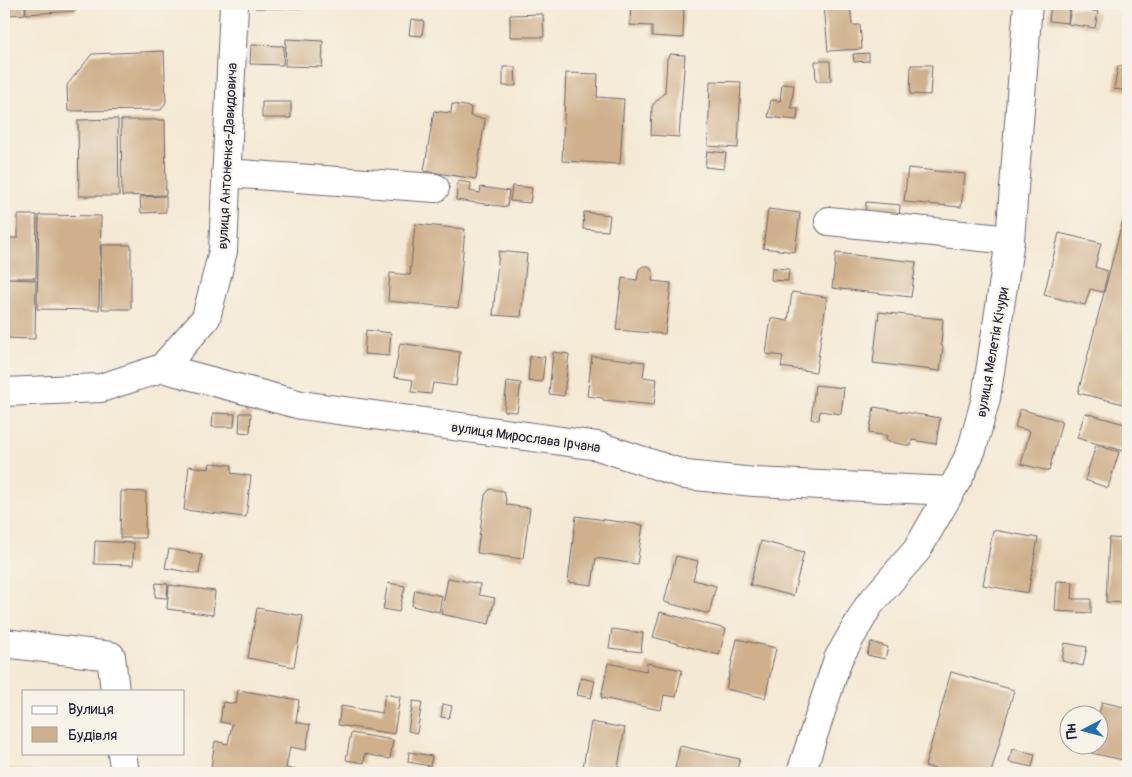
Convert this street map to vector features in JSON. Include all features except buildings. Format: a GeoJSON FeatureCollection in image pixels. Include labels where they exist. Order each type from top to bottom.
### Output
{"type":"FeatureCollection","features":[{"type":"Feature","properties":{"kind":"street","name":"вулиця Антоненка-Давидовича"},"geometry":{"type":"LineString","coordinates":[[162,368],[206,318],[223,251],[234,4]]}},
{"type":"Feature","properties":{"kind":"street","name":"вулиця Мелетія Кічури"},"geometry":{"type":"LineString","coordinates":[[801,773],[838,660],[868,606],[917,550],[952,490],[972,449],[986,398],[1010,240],[1028,4]]}},
{"type":"Feature","properties":{"kind":"street"},"geometry":{"type":"LineString","coordinates":[[226,173],[435,188]]}},
{"type":"Feature","properties":{"kind":"street"},"geometry":{"type":"LineString","coordinates":[[829,221],[1010,240]]}},
{"type":"Feature","properties":{"kind":"street"},"geometry":{"type":"LineString","coordinates":[[4,392],[101,388],[162,368]]}},
{"type":"Feature","properties":{"kind":"street","name":"вулиця Мирослава Ірчана"},"geometry":{"type":"LineString","coordinates":[[162,368],[301,405],[598,446],[686,475],[754,482],[952,490]]}},
{"type":"Feature","properties":{"kind":"street"},"geometry":{"type":"LineString","coordinates":[[4,643],[111,656],[115,690]]}},
{"type":"Feature","properties":{"kind":"street"},"geometry":{"type":"LineString","coordinates":[[122,754],[125,773]]}}]}
